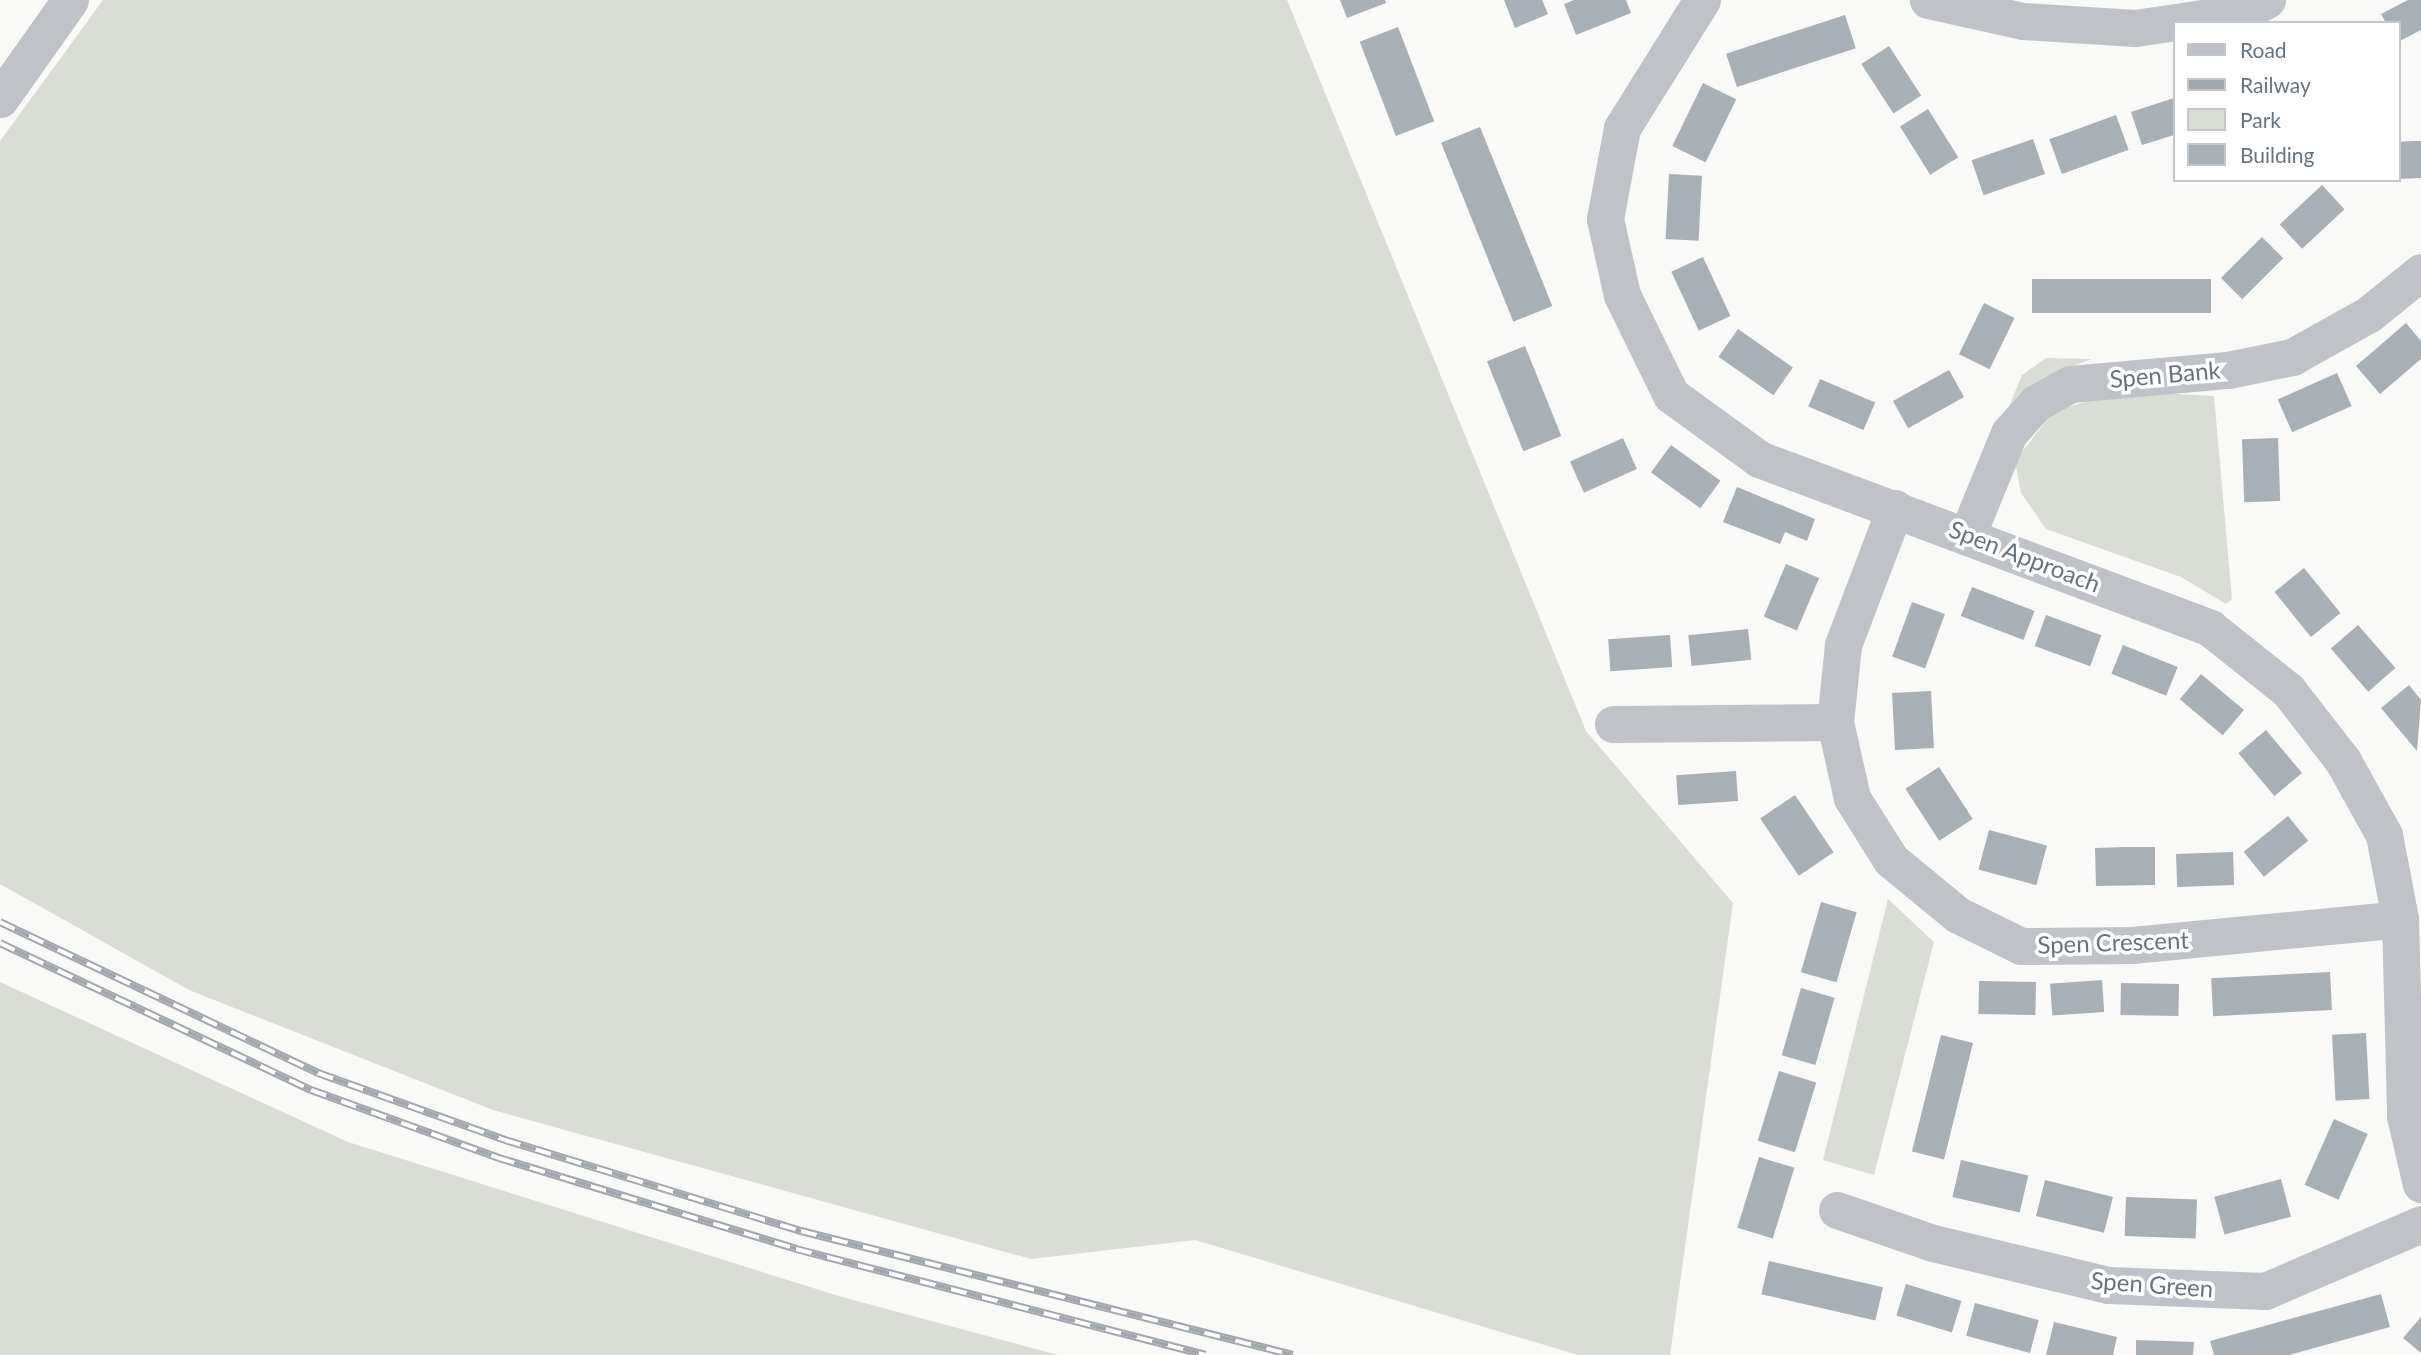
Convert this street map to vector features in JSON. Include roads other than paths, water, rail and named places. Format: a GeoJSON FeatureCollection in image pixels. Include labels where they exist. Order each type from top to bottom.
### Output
{"type":"FeatureCollection","features":[{"type":"Feature","properties":{"kind":"street"},"geometry":{"type":"LineString","coordinates":[[0,99],[70,0]]}},
{"type":"Feature","properties":{"kind":"street","name":"Spen Approach"},"geometry":{"type":"LineString","coordinates":[[1702,0],[1622,128],[1605,219],[1622,295],[1671,395],[1759,459],[1968,533],[2210,628],[2288,690],[2343,761],[2384,835],[2400,919],[2414,1050],[2404,1116],[2421,1184]]}},
{"type":"Feature","properties":{"kind":"street"},"geometry":{"type":"LineString","coordinates":[[1928,0],[2023,21],[2133,14],[2244,12],[2266,0]]}},
{"type":"Feature","properties":{"kind":"street","name":"Spen Bank"},"geometry":{"type":"LineString","coordinates":[[1968,533],[2009,433],[2047,397],[2082,382],[2228,370],[2292,357],[2369,314],[2421,272]]}},
{"type":"Feature","properties":{"kind":"street","name":"Spen Crescent"},"geometry":{"type":"LineString","coordinates":[[1895,508],[1843,645],[1835,722],[1852,798],[1891,860],[1958,915],[2021,946],[2132,945],[2400,919]]}},
{"type":"Feature","properties":{"kind":"street"},"geometry":{"type":"LineString","coordinates":[[1613,724],[1835,722]]}},
{"type":"Feature","properties":{"kind":"street","name":"Spen Green"},"geometry":{"type":"LineString","coordinates":[[1837,1210],[1975,1255],[2108,1285],[2265,1291],[2421,1224]]}},
{"type":"Feature","properties":{"kind":"railway"},"geometry":{"type":"LineString","coordinates":[[0,922],[318,1073],[505,1140],[801,1231],[1293,1355]]}},
{"type":"Feature","properties":{"kind":"railway"},"geometry":{"type":"LineString","coordinates":[[0,943],[311,1090],[499,1158],[796,1249],[1206,1355]]}}]}
